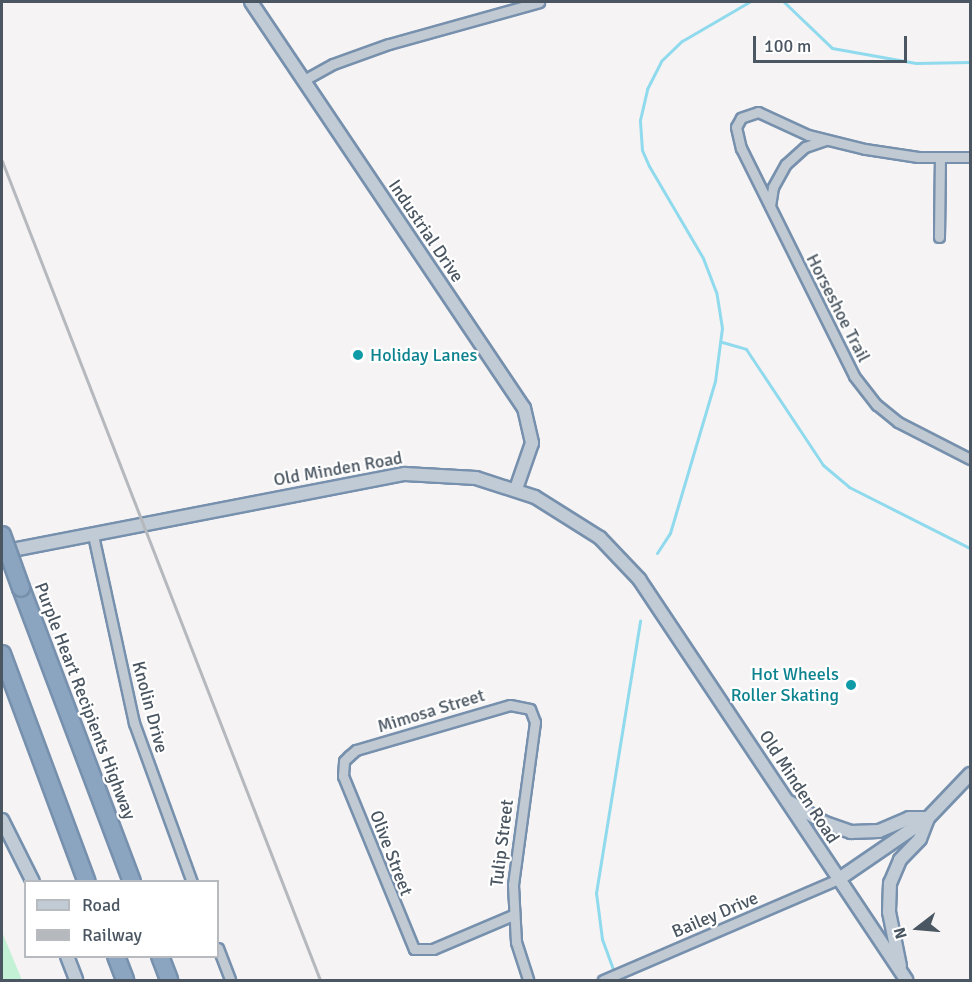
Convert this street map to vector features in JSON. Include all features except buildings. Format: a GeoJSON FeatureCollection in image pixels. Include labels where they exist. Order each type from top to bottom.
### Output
{"type":"FeatureCollection","features":[{"type":"Feature","properties":{"kind":"highway","name":"Purple Heart Recipients Highway"},"geometry":{"type":"LineString","coordinates":[[2,535],[131,880]]}},
{"type":"Feature","properties":{"kind":"highway"},"geometry":{"type":"LineString","coordinates":[[2,654],[86,880]]}},
{"type":"Feature","properties":{"kind":"highway"},"geometry":{"type":"LineString","coordinates":[[116,958],[125,981]]}},
{"type":"Feature","properties":{"kind":"highway"},"geometry":{"type":"LineString","coordinates":[[160,958],[169,981]]}},
{"type":"Feature","properties":{"kind":"main road","name":"Industrial Drive"},"geometry":{"type":"LineString","coordinates":[[251,2],[524,408],[532,443],[516,489]]}},
{"type":"Feature","properties":{"kind":"main road","name":"Old Minden Road"},"geometry":{"type":"LineString","coordinates":[[2,552],[390,476],[463,476],[516,489],[576,520],[627,564],[904,977]]}},
{"type":"Feature","properties":{"kind":"main road"},"geometry":{"type":"LineString","coordinates":[[839,879],[928,818],[970,774]]}},
{"type":"Feature","properties":{"kind":"main road"},"geometry":{"type":"LineString","coordinates":[[786,800],[825,823],[851,832],[879,831],[909,818],[928,818]]}},
{"type":"Feature","properties":{"kind":"main road"},"geometry":{"type":"LineString","coordinates":[[904,977],[890,912],[890,883],[900,860],[920,839],[928,818]]}},
{"type":"Feature","properties":{"kind":"main road"},"geometry":{"type":"LineString","coordinates":[[2,820],[32,880]]}},
{"type":"Feature","properties":{"kind":"main road"},"geometry":{"type":"LineString","coordinates":[[67,958],[76,981]]}},
{"type":"Feature","properties":{"kind":"street"},"geometry":{"type":"LineString","coordinates":[[304,80],[333,64],[389,44],[539,2]]}},
{"type":"Feature","properties":{"kind":"street","name":"Horseshoe Trail"},"geometry":{"type":"LineString","coordinates":[[825,140],[758,112],[746,114],[737,123],[737,139],[841,352],[865,391],[898,422],[970,459]]}},
{"type":"Feature","properties":{"kind":"street"},"geometry":{"type":"LineString","coordinates":[[770,206],[773,188],[786,164],[805,147],[825,140],[893,155],[970,157]]}},
{"type":"Feature","properties":{"kind":"street"},"geometry":{"type":"LineString","coordinates":[[939,237],[940,158]]}},
{"type":"Feature","properties":{"kind":"street","name":"Knolin Drive"},"geometry":{"type":"LineString","coordinates":[[93,535],[134,723],[191,880]]}},
{"type":"Feature","properties":{"kind":"street","name":"Mimosa Street"},"geometry":{"type":"LineString","coordinates":[[344,761],[356,750],[510,705],[530,709]]}},
{"type":"Feature","properties":{"kind":"street","name":"Tulip Street"},"geometry":{"type":"LineString","coordinates":[[528,981],[513,915],[516,857],[535,722],[530,709]]}},
{"type":"Feature","properties":{"kind":"street","name":"Olive Street"},"geometry":{"type":"LineString","coordinates":[[344,761],[343,776],[407,940],[419,951],[513,915]]}},
{"type":"Feature","properties":{"kind":"street","name":"Bailey Drive"},"geometry":{"type":"LineString","coordinates":[[604,980],[839,879]]}},
{"type":"Feature","properties":{"kind":"street"},"geometry":{"type":"LineString","coordinates":[[219,951],[230,981]]}},
{"type":"Feature","properties":{"kind":"green space"},"geometry":{"type":"Polygon","coordinates":[[[2,932],[22,980],[2,980],[2,932]]]}},
{"type":"Feature","properties":{"kind":"waterway"},"geometry":{"type":"LineString","coordinates":[[657,553],[670,533],[715,381],[722,328],[716,292],[703,258],[642,150],[640,120],[647,89],[661,61],[682,41],[749,2]]}},
{"type":"Feature","properties":{"kind":"waterway"},"geometry":{"type":"LineString","coordinates":[[784,2],[832,48],[916,63],[970,62]]}},
{"type":"Feature","properties":{"kind":"waterway"},"geometry":{"type":"LineString","coordinates":[[722,342],[746,349],[823,465],[849,487],[970,548]]}},
{"type":"Feature","properties":{"kind":"waterway"},"geometry":{"type":"LineString","coordinates":[[617,980],[602,939],[596,893],[640,621]]}},
{"type":"Feature","properties":{"kind":"railway"},"geometry":{"type":"LineString","coordinates":[[2,161],[320,980]]}},
{"type":"Feature","properties":{"kind":"place","name":"Holiday Lanes"},"geometry":{"type":"Point","coordinates":[358,355]}},
{"type":"Feature","properties":{"kind":"place","name":"Hot Wheels Roller Skating"},"geometry":{"type":"Point","coordinates":[851,685]}}]}
